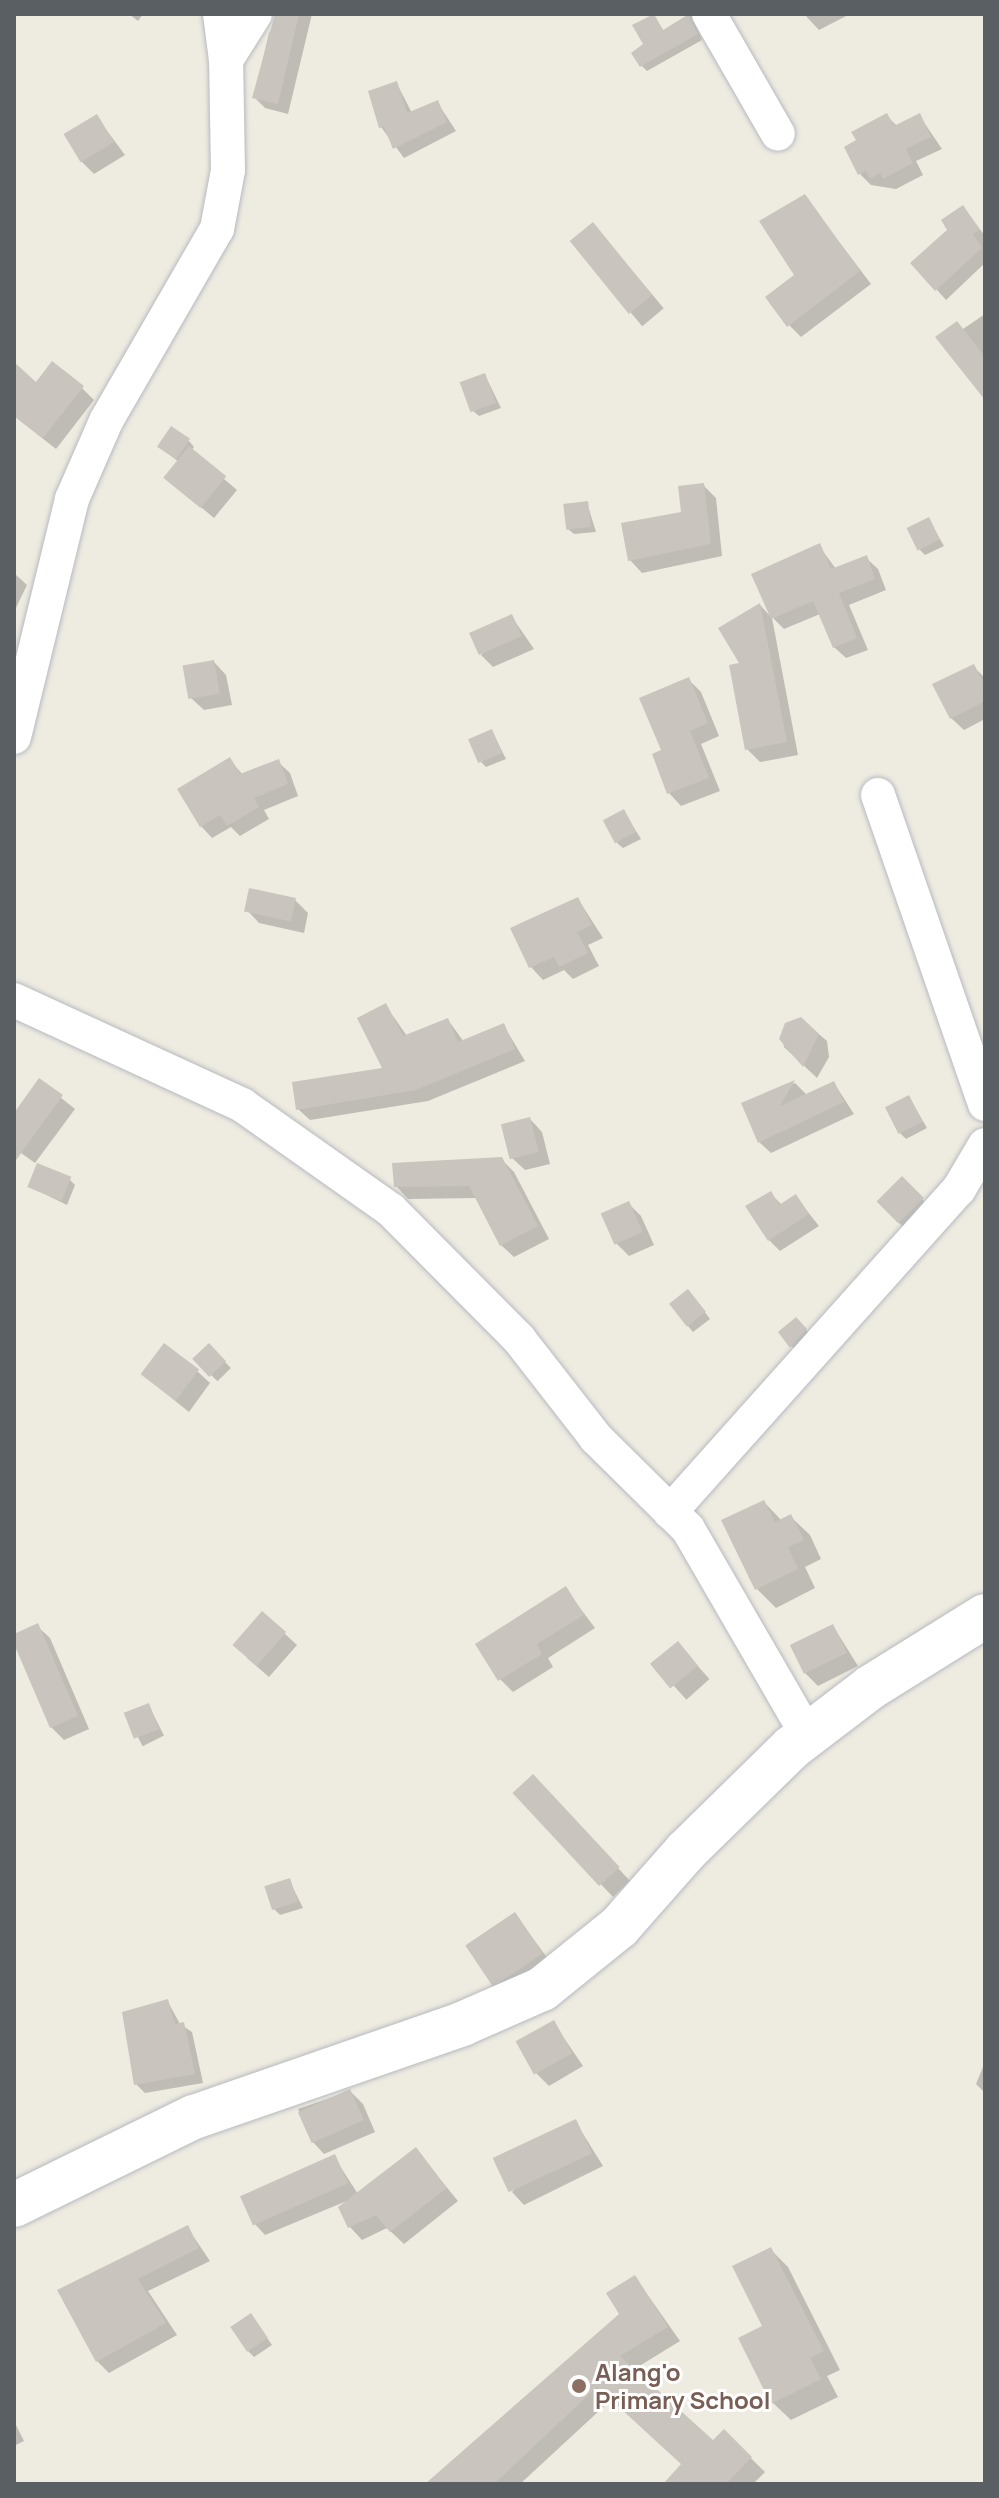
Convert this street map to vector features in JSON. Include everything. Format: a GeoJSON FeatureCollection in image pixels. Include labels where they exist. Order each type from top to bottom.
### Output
{"type":"FeatureCollection","features":[{"type":"Feature","properties":{"kind":"street"},"geometry":{"type":"LineString","coordinates":[[14,737],[72,499],[106,421],[217,229],[228,170],[226,60],[220,14]]}},
{"type":"Feature","properties":{"kind":"street"},"geometry":{"type":"LineString","coordinates":[[226,60],[255,14]]}},
{"type":"Feature","properties":{"kind":"street"},"geometry":{"type":"LineString","coordinates":[[709,14],[778,134]]}},
{"type":"Feature","properties":{"kind":"street"},"geometry":{"type":"LineString","coordinates":[[878,795],[985,1104]]}},
{"type":"Feature","properties":{"kind":"street"},"geometry":{"type":"LineString","coordinates":[[14,1000],[242,1105],[391,1210],[519,1339],[596,1438],[670,1512],[720,1578],[808,1736]]}},
{"type":"Feature","properties":{"kind":"street"},"geometry":{"type":"LineString","coordinates":[[670,1512],[959,1189],[985,1145]]}},
{"type":"Feature","properties":{"kind":"street"},"geometry":{"type":"LineString","coordinates":[[14,2205],[194,2117],[462,2024],[542,1989],[619,1927],[686,1851],[808,1736],[871,1687],[985,1616]]}},
{"type":"Feature","properties":{"kind":"building"},"geometry":{"type":"Polygon","coordinates":[[[275,14],[299,14],[278,104],[252,98],[275,14]]]}},
{"type":"Feature","properties":{"kind":"building"},"geometry":{"type":"Polygon","coordinates":[[[654,14],[663,30],[689,14],[698,34],[640,67],[631,53],[643,44],[632,25],[654,14]]]}},
{"type":"Feature","properties":{"kind":"building"},"geometry":{"type":"Polygon","coordinates":[[[397,81],[407,113],[438,100],[447,122],[393,149],[384,127],[379,128],[368,91],[397,81]]]}},
{"type":"Feature","properties":{"kind":"building"},"geometry":{"type":"Polygon","coordinates":[[[887,113],[894,126],[920,113],[931,137],[906,149],[913,163],[883,179],[880,173],[870,179],[866,171],[858,175],[844,147],[856,140],[851,132],[887,113]]]}},
{"type":"Feature","properties":{"kind":"building"},"geometry":{"type":"Polygon","coordinates":[[[97,114],[114,142],[81,162],[64,134],[97,114]]]}},
{"type":"Feature","properties":{"kind":"building"},"geometry":{"type":"Polygon","coordinates":[[[805,194],[860,271],[787,327],[765,297],[794,275],[759,221],[805,194]]]}},
{"type":"Feature","properties":{"kind":"building"},"geometry":{"type":"Polygon","coordinates":[[[963,205],[980,230],[973,234],[982,248],[935,291],[910,263],[947,230],[941,220],[963,205]]]}},
{"type":"Feature","properties":{"kind":"building"},"geometry":{"type":"Polygon","coordinates":[[[593,222],[652,295],[629,314],[570,241],[593,222]]]}},
{"type":"Feature","properties":{"kind":"building"},"geometry":{"type":"Polygon","coordinates":[[[957,321],[985,357],[985,400],[935,337],[957,321]]]}},
{"type":"Feature","properties":{"kind":"building"},"geometry":{"type":"Polygon","coordinates":[[[52,361],[84,386],[43,438],[14,416],[14,362],[36,382],[52,361]]]}},
{"type":"Feature","properties":{"kind":"building"},"geometry":{"type":"Polygon","coordinates":[[[485,373],[496,403],[471,412],[460,382],[485,373]]]}},
{"type":"Feature","properties":{"kind":"building"},"geometry":{"type":"Polygon","coordinates":[[[171,426],[190,439],[176,460],[157,447],[171,426]]]}},
{"type":"Feature","properties":{"kind":"building"},"geometry":{"type":"Polygon","coordinates":[[[189,446],[226,476],[201,508],[163,478],[189,446]]]}},
{"type":"Feature","properties":{"kind":"building"},"geometry":{"type":"Polygon","coordinates":[[[704,483],[711,544],[628,561],[621,523],[681,512],[678,486],[704,483]]]}},
{"type":"Feature","properties":{"kind":"building"},"geometry":{"type":"Polygon","coordinates":[[[588,501],[591,527],[566,530],[563,504],[588,501]]]}},
{"type":"Feature","properties":{"kind":"building"},"geometry":{"type":"Polygon","coordinates":[[[929,517],[940,539],[917,550],[907,528],[929,517]]]}},
{"type":"Feature","properties":{"kind":"building"},"geometry":{"type":"Polygon","coordinates":[[[820,543],[831,569],[867,555],[875,579],[839,593],[857,638],[833,648],[813,601],[771,619],[751,574],[820,543]]]}},
{"type":"Feature","properties":{"kind":"building"},"geometry":{"type":"Polygon","coordinates":[[[760,603],[787,742],[745,750],[729,665],[739,663],[718,628],[760,603]]]}},
{"type":"Feature","properties":{"kind":"building"},"geometry":{"type":"Polygon","coordinates":[[[512,614],[522,636],[479,655],[469,633],[512,614]]]}},
{"type":"Feature","properties":{"kind":"building"},"geometry":{"type":"Polygon","coordinates":[[[214,660],[220,693],[188,699],[182,666],[214,660]]]}},
{"type":"Feature","properties":{"kind":"building"},"geometry":{"type":"Polygon","coordinates":[[[974,664],[985,686],[985,701],[950,719],[932,684],[974,664]]]}},
{"type":"Feature","properties":{"kind":"building"},"geometry":{"type":"Polygon","coordinates":[[[689,677],[708,723],[690,731],[709,778],[667,794],[652,754],[661,750],[639,698],[689,677]]]}},
{"type":"Feature","properties":{"kind":"building"},"geometry":{"type":"Polygon","coordinates":[[[492,729],[502,753],[478,763],[468,739],[492,729]]]}},
{"type":"Feature","properties":{"kind":"building"},"geometry":{"type":"Polygon","coordinates":[[[230,757],[240,774],[279,759],[288,784],[254,798],[259,807],[227,826],[220,815],[200,827],[177,789],[230,757]]]}},
{"type":"Feature","properties":{"kind":"building"},"geometry":{"type":"Polygon","coordinates":[[[624,809],[636,832],[615,843],[603,820],[624,809]]]}},
{"type":"Feature","properties":{"kind":"building"},"geometry":{"type":"Polygon","coordinates":[[[249,888],[296,898],[291,921],[244,911],[249,888]]]}},
{"type":"Feature","properties":{"kind":"building"},"geometry":{"type":"Polygon","coordinates":[[[578,897],[592,925],[577,932],[588,953],[559,967],[554,957],[529,968],[510,928],[578,897]]]}},
{"type":"Feature","properties":{"kind":"building"},"geometry":{"type":"Polygon","coordinates":[[[386,1003],[403,1036],[448,1018],[458,1042],[504,1023],[515,1049],[416,1090],[296,1110],[292,1082],[382,1068],[357,1018],[386,1003]]]}},
{"type":"Feature","properties":{"kind":"building"},"geometry":{"type":"Polygon","coordinates":[[[801,1017],[819,1034],[803,1067],[779,1039],[785,1023],[801,1017]]]}},
{"type":"Feature","properties":{"kind":"building"},"geometry":{"type":"Polygon","coordinates":[[[39,1078],[63,1095],[14,1163],[14,1113],[39,1078]]]}},
{"type":"Feature","properties":{"kind":"building"},"geometry":{"type":"Polygon","coordinates":[[[795,1080],[780,1106],[834,1081],[844,1102],[758,1143],[741,1103],[795,1080]]]}},
{"type":"Feature","properties":{"kind":"building"},"geometry":{"type":"Polygon","coordinates":[[[909,1095],[923,1122],[899,1134],[885,1107],[909,1095]]]}},
{"type":"Feature","properties":{"kind":"building"},"geometry":{"type":"Polygon","coordinates":[[[530,1117],[539,1152],[510,1159],[501,1124],[530,1117]]]}},
{"type":"Feature","properties":{"kind":"building"},"geometry":{"type":"Polygon","coordinates":[[[502,1157],[538,1226],[500,1246],[469,1186],[394,1187],[392,1163],[502,1157]]]}},
{"type":"Feature","properties":{"kind":"building"},"geometry":{"type":"Polygon","coordinates":[[[37,1163],[71,1177],[62,1201],[27,1187],[37,1163]]]}},
{"type":"Feature","properties":{"kind":"building"},"geometry":{"type":"Polygon","coordinates":[[[902,1176],[924,1198],[898,1223],[877,1201],[902,1176]]]}},
{"type":"Feature","properties":{"kind":"building"},"geometry":{"type":"Polygon","coordinates":[[[771,1191],[779,1205],[796,1194],[809,1214],[768,1241],[745,1206],[771,1191]]]}},
{"type":"Feature","properties":{"kind":"building"},"geometry":{"type":"Polygon","coordinates":[[[629,1201],[643,1232],[615,1245],[601,1214],[629,1201]]]}},
{"type":"Feature","properties":{"kind":"building"},"geometry":{"type":"Polygon","coordinates":[[[688,1289],[706,1312],[687,1327],[669,1304],[688,1289]]]}},
{"type":"Feature","properties":{"kind":"building"},"geometry":{"type":"Polygon","coordinates":[[[796,1317],[807,1329],[790,1348],[778,1332],[796,1317]]]}},
{"type":"Feature","properties":{"kind":"building"},"geometry":{"type":"Polygon","coordinates":[[[164,1343],[199,1369],[176,1401],[141,1374],[164,1343]]]}},
{"type":"Feature","properties":{"kind":"building"},"geometry":{"type":"Polygon","coordinates":[[[209,1343],[226,1361],[209,1377],[192,1359],[209,1343]]]}},
{"type":"Feature","properties":{"kind":"building"},"geometry":{"type":"Polygon","coordinates":[[[764,1500],[775,1522],[791,1514],[804,1540],[788,1547],[798,1569],[755,1590],[721,1520],[764,1500]]]}},
{"type":"Feature","properties":{"kind":"building"},"geometry":{"type":"Polygon","coordinates":[[[566,1586],[584,1615],[537,1644],[542,1654],[498,1681],[475,1644],[566,1586]]]}},
{"type":"Feature","properties":{"kind":"building"},"geometry":{"type":"Polygon","coordinates":[[[262,1611],[286,1632],[257,1666],[232,1645],[262,1611]]]}},
{"type":"Feature","properties":{"kind":"building"},"geometry":{"type":"Polygon","coordinates":[[[38,1623],[78,1716],[50,1728],[14,1644],[14,1634],[38,1623]]]}},
{"type":"Feature","properties":{"kind":"building"},"geometry":{"type":"Polygon","coordinates":[[[833,1624],[847,1653],[804,1674],[790,1645],[833,1624]]]}},
{"type":"Feature","properties":{"kind":"building"},"geometry":{"type":"Polygon","coordinates":[[[678,1641],[698,1666],[670,1689],[650,1664],[678,1641]]]}},
{"type":"Feature","properties":{"kind":"building"},"geometry":{"type":"Polygon","coordinates":[[[149,1703],[159,1729],[134,1739],[124,1713],[149,1703]]]}},
{"type":"Feature","properties":{"kind":"building"},"geometry":{"type":"Polygon","coordinates":[[[533,1774],[620,1867],[599,1886],[513,1793],[533,1774]]]}},
{"type":"Feature","properties":{"kind":"building"},"geometry":{"type":"Polygon","coordinates":[[[290,1878],[298,1902],[272,1910],[264,1886],[290,1878]]]}},
{"type":"Feature","properties":{"kind":"building"},"geometry":{"type":"Polygon","coordinates":[[[515,1912],[543,1953],[493,1987],[465,1946],[515,1912]]]}},
{"type":"Feature","properties":{"kind":"building"},"geometry":{"type":"Polygon","coordinates":[[[168,1999],[175,2024],[184,2022],[195,2074],[134,2085],[122,2012],[168,1999]]]}},
{"type":"Feature","properties":{"kind":"building"},"geometry":{"type":"Polygon","coordinates":[[[554,2020],[572,2053],[534,2075],[516,2041],[554,2020]]]}},
{"type":"Feature","properties":{"kind":"building"},"geometry":{"type":"Polygon","coordinates":[[[350,2089],[364,2120],[312,2143],[298,2112],[350,2089]]]}},
{"type":"Feature","properties":{"kind":"building"},"geometry":{"type":"Polygon","coordinates":[[[576,2119],[592,2153],[509,2192],[493,2158],[576,2119]]]}},
{"type":"Feature","properties":{"kind":"building"},"geometry":{"type":"Polygon","coordinates":[[[416,2147],[447,2188],[390,2232],[376,2215],[348,2228],[338,2207],[416,2147]]]}},
{"type":"Feature","properties":{"kind":"building"},"geometry":{"type":"Polygon","coordinates":[[[335,2154],[348,2183],[253,2226],[240,2196],[335,2154]]]}},
{"type":"Feature","properties":{"kind":"building"},"geometry":{"type":"Polygon","coordinates":[[[188,2225],[199,2248],[138,2279],[166,2323],[96,2362],[57,2290],[188,2225]]]}},
{"type":"Feature","properties":{"kind":"building"},"geometry":{"type":"Polygon","coordinates":[[[771,2247],[824,2351],[810,2358],[821,2379],[771,2404],[738,2338],[762,2326],[732,2266],[771,2247]]]}},
{"type":"Feature","properties":{"kind":"building"},"geometry":{"type":"Polygon","coordinates":[[[635,2275],[668,2327],[620,2356],[713,2440],[724,2429],[752,2457],[726,2484],[663,2484],[681,2464],[597,2387],[494,2484],[425,2484],[619,2314],[606,2293],[635,2275]]]}},
{"type":"Feature","properties":{"kind":"building"},"geometry":{"type":"Polygon","coordinates":[[[251,2313],[268,2338],[247,2352],[230,2327],[251,2313]]]}},
{"type":"Feature","properties":{"kind":"place","name":"Alang'o Primary School"},"geometry":{"type":"Point","coordinates":[579,2386]}}]}
